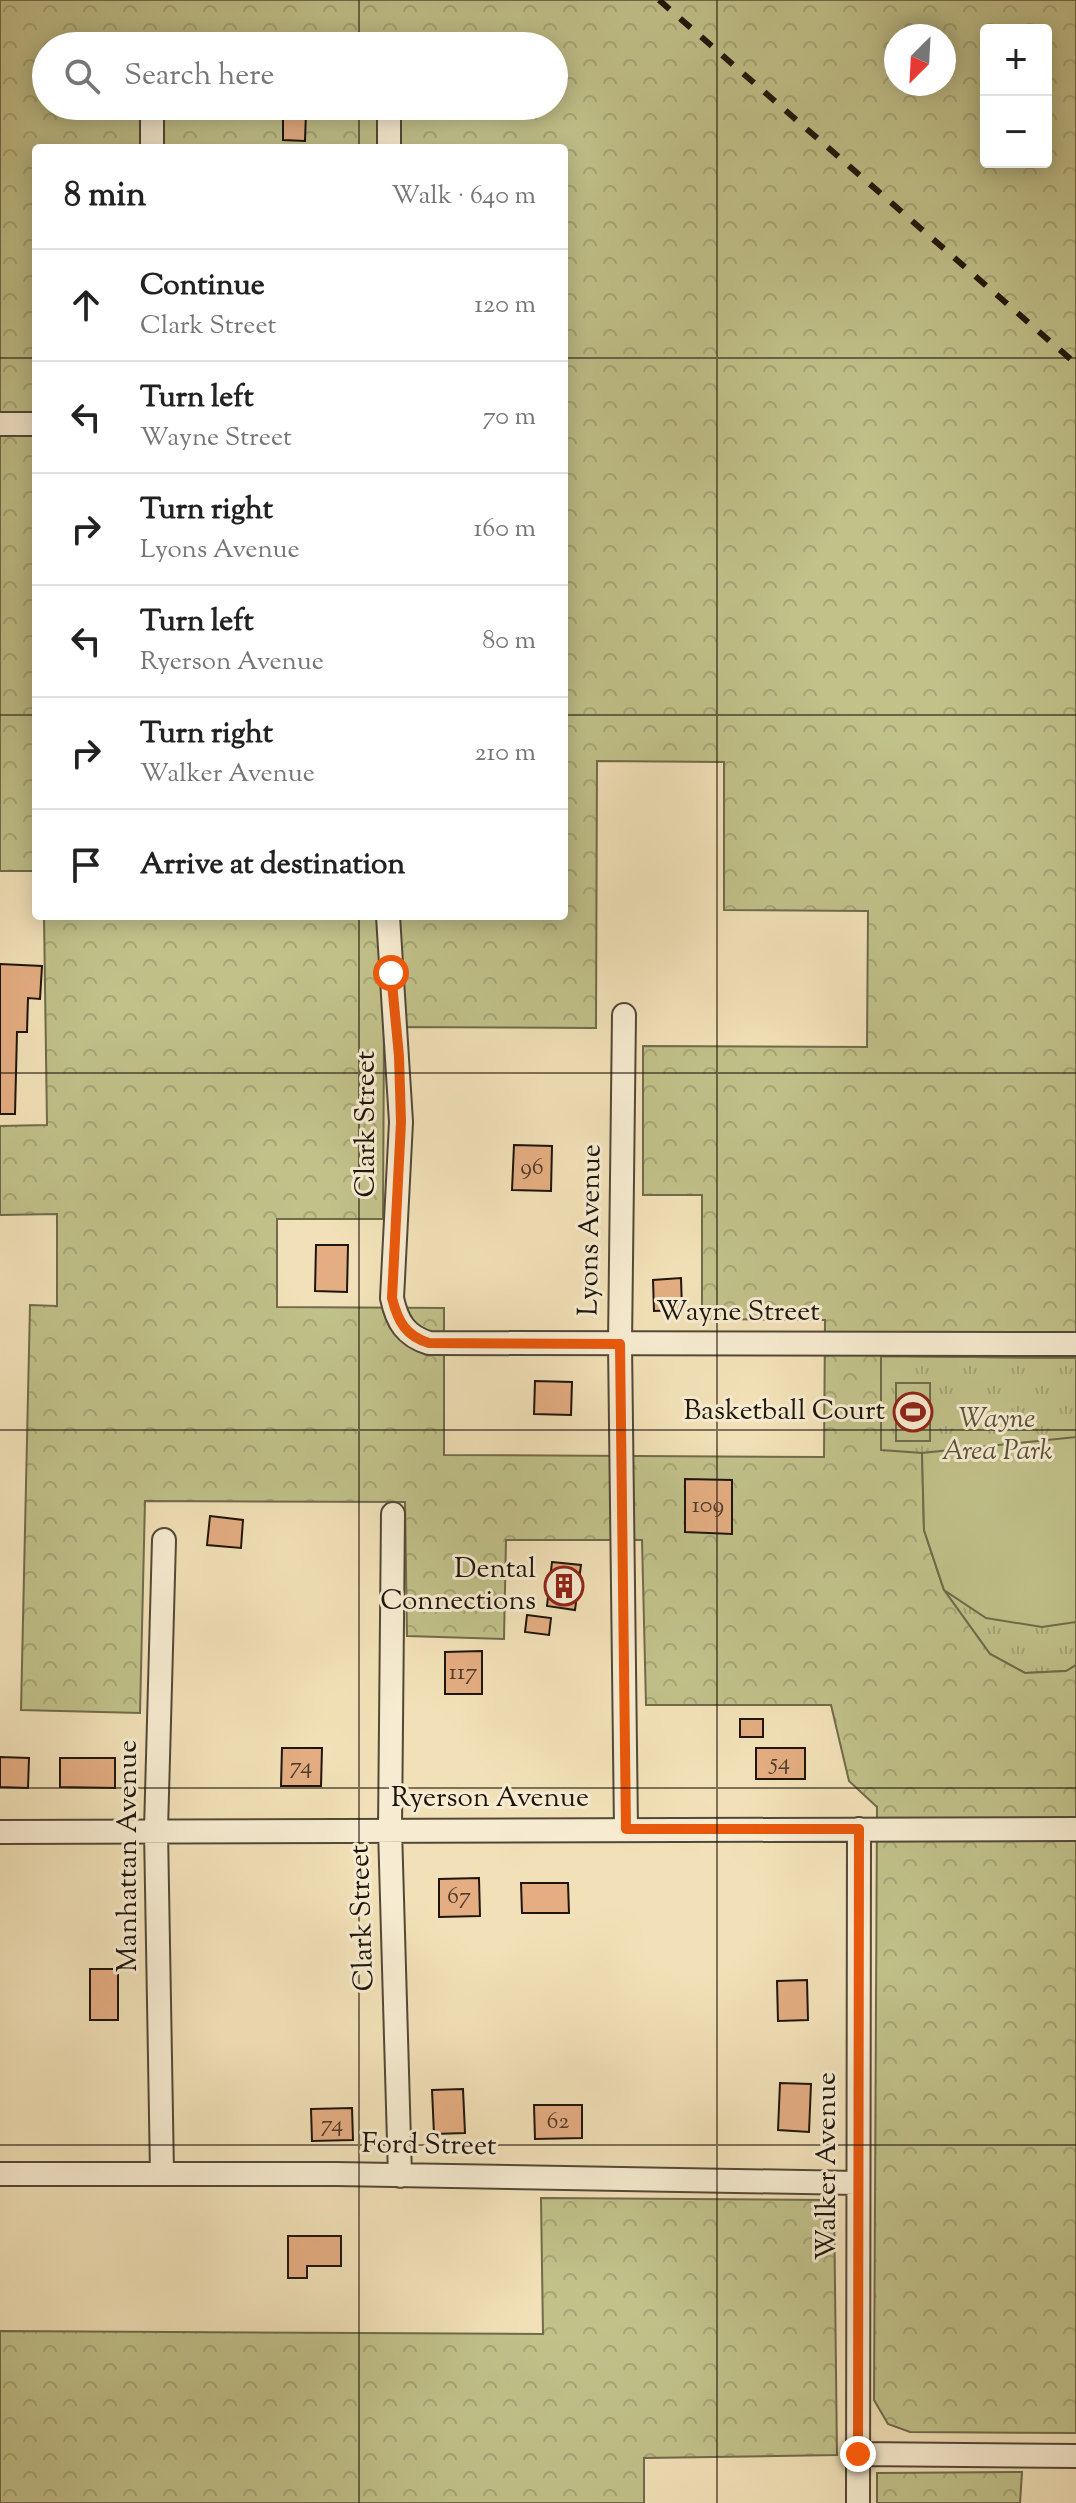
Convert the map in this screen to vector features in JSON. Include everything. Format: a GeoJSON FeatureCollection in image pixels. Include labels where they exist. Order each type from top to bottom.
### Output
{"type":"FeatureCollection","features":[{"type":"Feature","properties":{"kind":"street"},"geometry":{"type":"LineString","coordinates":[[152,120],[152,144]]}},
{"type":"Feature","properties":{"kind":"street"},"geometry":{"type":"LineString","coordinates":[[389,120],[389,144]]}},
{"type":"Feature","properties":{"kind":"street"},"geometry":{"type":"LineString","coordinates":[[0,424],[32,424]]}},
{"type":"Feature","properties":{"kind":"street","name":"Clark Street"},"geometry":{"type":"LineString","coordinates":[[388,920],[401,1122],[392,1298],[396,1315],[404,1329]]}},
{"type":"Feature","properties":{"kind":"street","name":"Lyons Avenue"},"geometry":{"type":"LineString","coordinates":[[624,1015],[620,1344],[626,1829]]}},
{"type":"Feature","properties":{"kind":"street","name":"Wayne Street"},"geometry":{"type":"LineString","coordinates":[[404,1329],[415,1339],[429,1343],[1076,1344]]}},
{"type":"Feature","properties":{"kind":"street","name":"Clark Street"},"geometry":{"type":"LineString","coordinates":[[393,1514],[390,1829],[400,2176]]}},
{"type":"Feature","properties":{"kind":"street","name":"Manhattan Avenue"},"geometry":{"type":"LineString","coordinates":[[162,2173],[156,1830],[164,1540]]}},
{"type":"Feature","properties":{"kind":"street","name":"Walker Avenue"},"geometry":{"type":"LineString","coordinates":[[858,2503],[859,1829]]}},
{"type":"Feature","properties":{"kind":"street","name":"Ryerson Avenue"},"geometry":{"type":"LineString","coordinates":[[0,1832],[1076,1829]]}},
{"type":"Feature","properties":{"kind":"street","name":"Ford Street"},"geometry":{"type":"LineString","coordinates":[[0,2174],[162,2173],[857,2183]]}},
{"type":"Feature","properties":{"kind":"street"},"geometry":{"type":"LineString","coordinates":[[858,2454],[1076,2456]]}},
{"type":"Feature","properties":{"kind":"green space"},"geometry":{"type":"Polygon","coordinates":[[[0,0],[1076,0],[1076,1358],[881,1356],[881,1450],[922,1453],[924,1530],[944,1590],[990,1654],[1025,1673],[1066,1671],[1076,1665],[1076,2433],[910,2432],[888,2424],[874,2400],[877,1807],[849,1781],[831,1705],[646,1705],[642,1540],[506,1540],[504,1639],[407,1636],[405,1502],[145,1501],[140,1713],[21,1710],[30,1305],[57,1306],[57,1214],[0,1215],[0,1126],[47,1125],[44,920],[568,920],[568,144],[32,144],[32,871],[0,871],[0,0]],[[597,761],[596,1028],[384,1027],[383,1219],[277,1219],[277,1307],[444,1308],[444,1455],[824,1457],[825,1320],[702,1319],[702,1195],[643,1195],[643,1046],[867,1047],[868,911],[724,910],[724,762],[597,761]]]}},
{"type":"Feature","properties":{"kind":"green space","name":"Wayne Area Park"},"geometry":{"type":"Polygon","coordinates":[[[881,1356],[1076,1358],[1076,1665],[1067,1671],[1025,1673],[990,1654],[944,1590],[881,1451],[881,1356]]]}},
{"type":"Feature","properties":{"kind":"green space","name":"Basketball Court"},"geometry":{"type":"Polygon","coordinates":[[[896,1383],[930,1383],[930,1441],[896,1441],[896,1383]]]}},
{"type":"Feature","properties":{"kind":"green space"},"geometry":{"type":"Polygon","coordinates":[[[1076,1437],[1076,1622],[1042,1627],[986,1618],[944,1590],[924,1530],[922,1453],[1076,1437]]]}},
{"type":"Feature","properties":{"kind":"green space"},"geometry":{"type":"Polygon","coordinates":[[[541,2198],[834,2200],[837,2455],[644,2458],[644,2503],[0,2503],[0,2331],[543,2334],[541,2198]]]}},
{"type":"Feature","properties":{"kind":"green space"},"geometry":{"type":"Polygon","coordinates":[[[1022,2472],[1020,2503],[877,2503],[877,2473],[1022,2472]]]}},
{"type":"Feature","properties":{"kind":"building"},"geometry":{"type":"Polygon","coordinates":[[[283,120],[306,120],[305,141],[283,140],[283,120]]]}},
{"type":"Feature","properties":{"kind":"building"},"geometry":{"type":"Polygon","coordinates":[[[0,964],[42,966],[40,999],[28,998],[27,1032],[17,1032],[15,1114],[0,1114],[0,964]]]}},
{"type":"Feature","properties":{"kind":"building"},"geometry":{"type":"Polygon","coordinates":[[[514,1145],[552,1146],[551,1191],[512,1190],[514,1145]]]}},
{"type":"Feature","properties":{"kind":"building"},"geometry":{"type":"Polygon","coordinates":[[[316,1245],[348,1245],[347,1292],[315,1291],[316,1245]]]}},
{"type":"Feature","properties":{"kind":"building"},"geometry":{"type":"Polygon","coordinates":[[[681,1278],[682,1310],[654,1311],[653,1280],[681,1278]]]}},
{"type":"Feature","properties":{"kind":"building"},"geometry":{"type":"Polygon","coordinates":[[[535,1381],[572,1382],[571,1415],[534,1414],[535,1381]]]}},
{"type":"Feature","properties":{"kind":"building"},"geometry":{"type":"Polygon","coordinates":[[[685,1479],[732,1480],[732,1534],[685,1532],[685,1479]]]}},
{"type":"Feature","properties":{"kind":"building"},"geometry":{"type":"Polygon","coordinates":[[[210,1516],[243,1520],[241,1548],[207,1545],[210,1516]]]}},
{"type":"Feature","properties":{"kind":"building","name":"Dental Connections"},"geometry":{"type":"Polygon","coordinates":[[[552,1562],[581,1565],[575,1610],[547,1606],[552,1562]]]}},
{"type":"Feature","properties":{"kind":"building"},"geometry":{"type":"Polygon","coordinates":[[[527,1615],[551,1618],[549,1635],[525,1632],[527,1615]]]}},
{"type":"Feature","properties":{"kind":"building"},"geometry":{"type":"Polygon","coordinates":[[[482,1651],[482,1694],[445,1694],[445,1652],[482,1651]]]}},
{"type":"Feature","properties":{"kind":"building"},"geometry":{"type":"Polygon","coordinates":[[[740,1719],[763,1719],[763,1737],[740,1737],[740,1719]]]}},
{"type":"Feature","properties":{"kind":"building"},"geometry":{"type":"Polygon","coordinates":[[[282,1748],[322,1748],[321,1786],[281,1786],[282,1748]]]}},
{"type":"Feature","properties":{"kind":"building"},"geometry":{"type":"Polygon","coordinates":[[[756,1748],[805,1748],[805,1779],[756,1779],[756,1748]]]}},
{"type":"Feature","properties":{"kind":"building"},"geometry":{"type":"Polygon","coordinates":[[[0,1757],[29,1758],[28,1788],[0,1787],[0,1757]]]}},
{"type":"Feature","properties":{"kind":"building"},"geometry":{"type":"Polygon","coordinates":[[[60,1758],[115,1758],[115,1788],[60,1787],[60,1758]]]}},
{"type":"Feature","properties":{"kind":"building"},"geometry":{"type":"Polygon","coordinates":[[[479,1878],[480,1916],[439,1917],[439,1879],[479,1878]]]}},
{"type":"Feature","properties":{"kind":"building"},"geometry":{"type":"Polygon","coordinates":[[[521,1883],[568,1883],[569,1913],[522,1913],[521,1883]]]}},
{"type":"Feature","properties":{"kind":"building"},"geometry":{"type":"Polygon","coordinates":[[[90,1969],[118,1969],[118,2020],[90,2020],[90,1969]]]}},
{"type":"Feature","properties":{"kind":"building"},"geometry":{"type":"Polygon","coordinates":[[[807,1980],[808,2020],[778,2021],[777,1981],[807,1980]]]}},
{"type":"Feature","properties":{"kind":"building"},"geometry":{"type":"Polygon","coordinates":[[[780,2083],[811,2084],[809,2132],[778,2130],[780,2083]]]}},
{"type":"Feature","properties":{"kind":"building"},"geometry":{"type":"Polygon","coordinates":[[[463,2089],[465,2133],[434,2134],[432,2090],[463,2089]]]}},
{"type":"Feature","properties":{"kind":"building"},"geometry":{"type":"Polygon","coordinates":[[[534,2105],[582,2105],[582,2138],[535,2139],[534,2105]]]}},
{"type":"Feature","properties":{"kind":"building"},"geometry":{"type":"Polygon","coordinates":[[[352,2108],[353,2140],[312,2141],[311,2109],[352,2108]]]}},
{"type":"Feature","properties":{"kind":"building"},"geometry":{"type":"Polygon","coordinates":[[[288,2236],[341,2236],[341,2266],[307,2266],[307,2278],[288,2278],[288,2236]]]}},
{"type":"Feature","properties":{"kind":"railway"},"geometry":{"type":"LineString","coordinates":[[659,0],[1076,364]]}},
{"type":"Feature","properties":{"kind":"place","name":"Basketball Court"},"geometry":{"type":"Point","coordinates":[913,1412]}},
{"type":"Feature","properties":{"kind":"place","name":"Dental Connections"},"geometry":{"type":"Point","coordinates":[564,1586]}},
{"type":"Feature","properties":{"kind":"route"},"geometry":{"type":"LineString","coordinates":[[391,973],[399,1056],[401,1122],[392,1298],[396,1315],[404,1329],[415,1339],[429,1343],[620,1344],[626,1829],[859,1829],[858,2454]]}}]}
